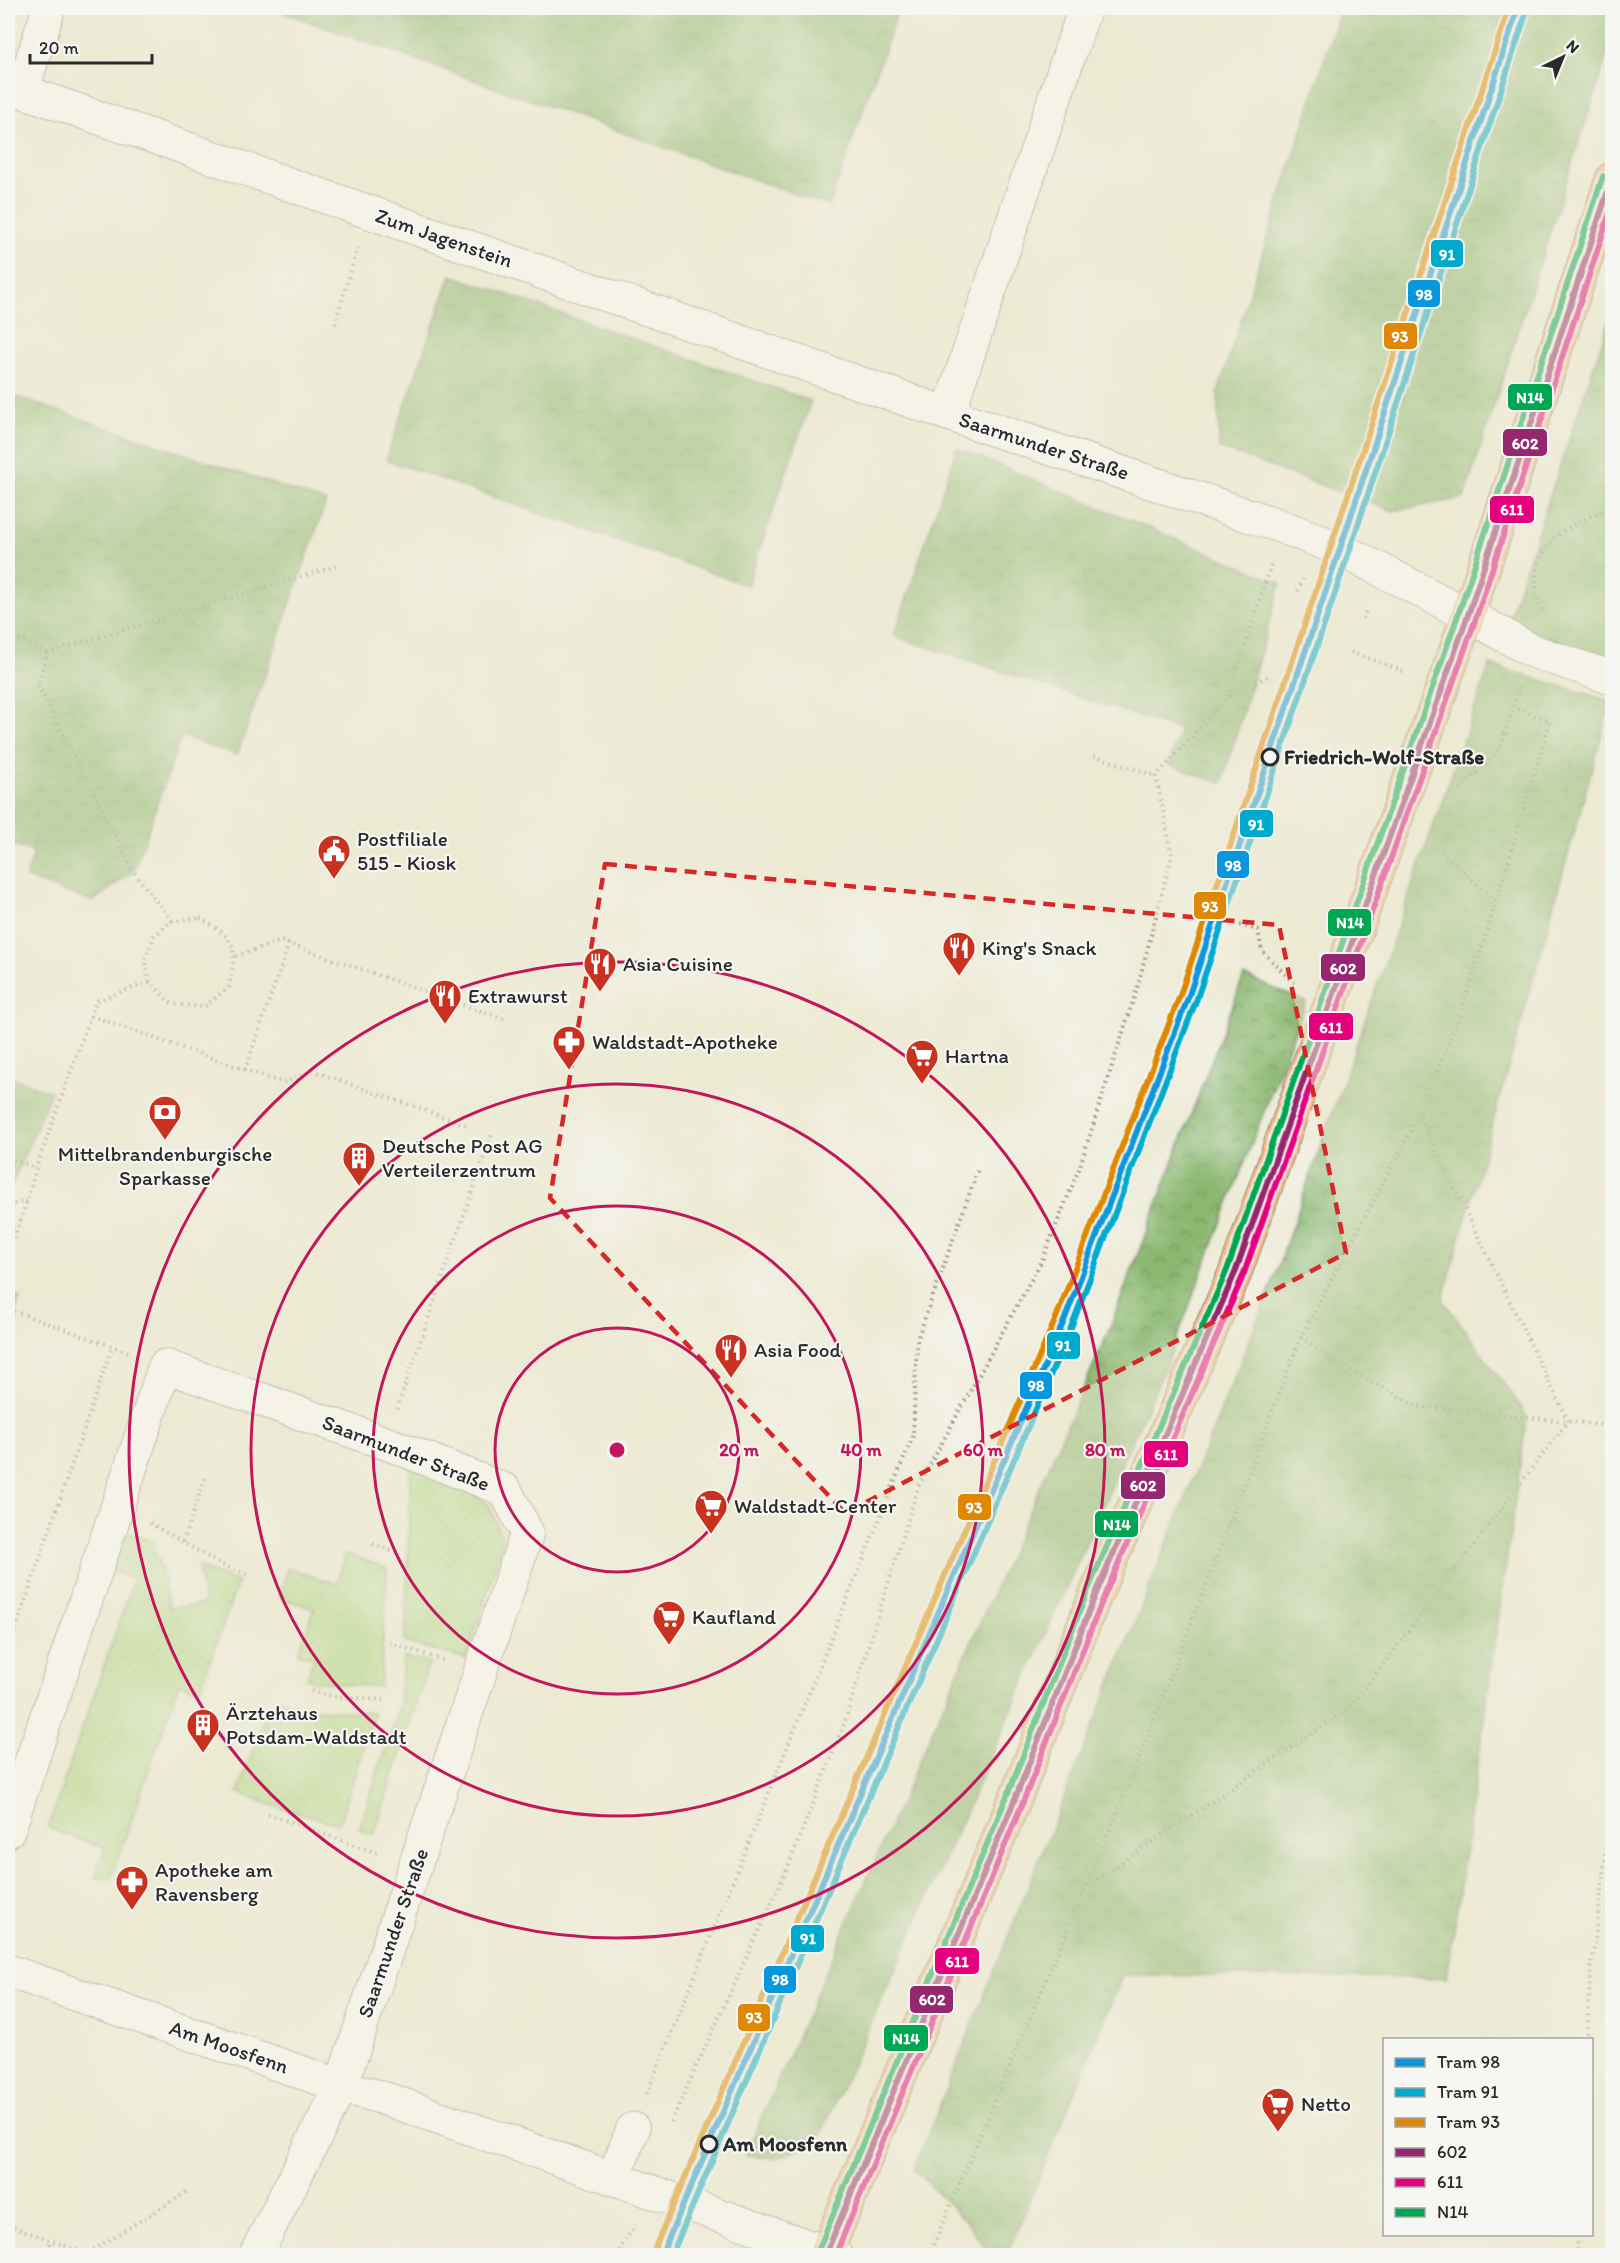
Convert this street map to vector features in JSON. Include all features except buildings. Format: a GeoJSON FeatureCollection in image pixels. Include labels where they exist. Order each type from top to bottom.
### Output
{"type":"FeatureCollection","features":[{"type":"Feature","properties":{"kind":"main road"},"geometry":{"type":"LineString","coordinates":[[829,2255],[1095,1596],[1235,1273],[1468,615],[1612,179]]}},
{"type":"Feature","properties":{"kind":"street","name":"Zum Jagenstein"},"geometry":{"type":"LineString","coordinates":[[49,8],[22,91],[948,414]]}},
{"type":"Feature","properties":{"kind":"street","name":"Saarmunder Straße"},"geometry":{"type":"LineString","coordinates":[[1085,8],[948,414],[1282,527],[1340,549],[1468,615]]}},
{"type":"Feature","properties":{"kind":"street"},"geometry":{"type":"LineString","coordinates":[[1468,615],[1532,651],[1612,678]]}},
{"type":"Feature","properties":{"kind":"street","name":"Saarmunder Straße"},"geometry":{"type":"LineString","coordinates":[[165,1365],[505,1490],[527,1533],[341,2086],[255,2256]]}},
{"type":"Feature","properties":{"kind":"street"},"geometry":{"type":"LineString","coordinates":[[8,1830],[165,1365]]}},
{"type":"Feature","properties":{"kind":"street","name":"Am Moosfenn"},"geometry":{"type":"LineString","coordinates":[[8,1971],[341,2086],[383,2098],[829,2255]]}},
{"type":"Feature","properties":{"kind":"street"},"geometry":{"type":"LineString","coordinates":[[613,2179],[633,2129]]}},
{"type":"Feature","properties":{"kind":"path"},"geometry":{"type":"LineString","coordinates":[[335,324],[369,212]]}},
{"type":"Feature","properties":{"kind":"path"},"geometry":{"type":"LineString","coordinates":[[1545,619],[1535,597],[1535,572],[1546,547],[1560,534],[1612,506]]}},
{"type":"Feature","properties":{"kind":"path"},"geometry":{"type":"LineString","coordinates":[[1228,697],[1282,527]]}},
{"type":"Feature","properties":{"kind":"path"},"geometry":{"type":"LineString","coordinates":[[8,633],[47,652],[340,565]]}},
{"type":"Feature","properties":{"kind":"path"},"geometry":{"type":"LineString","coordinates":[[1298,591],[1303,579]]}},
{"type":"Feature","properties":{"kind":"path"},"geometry":{"type":"LineString","coordinates":[[1362,620],[1367,609]]}},
{"type":"Feature","properties":{"kind":"path"},"geometry":{"type":"LineString","coordinates":[[47,652],[38,686],[135,874],[172,921]]}},
{"type":"Feature","properties":{"kind":"path"},"geometry":{"type":"LineString","coordinates":[[1351,652],[1403,671]]}},
{"type":"Feature","properties":{"kind":"path"},"geometry":{"type":"LineString","coordinates":[[1156,776],[1228,697],[1270,675]]}},
{"type":"Feature","properties":{"kind":"path"},"geometry":{"type":"LineString","coordinates":[[928,2256],[1128,1787],[1301,1337],[1419,1115],[1462,1010],[1550,721],[1513,707],[1500,749],[1460,790]]}},
{"type":"Feature","properties":{"kind":"path"},"geometry":{"type":"LineString","coordinates":[[1094,756],[1156,776]]}},
{"type":"Feature","properties":{"kind":"path"},"geometry":{"type":"LineString","coordinates":[[668,2131],[787,1869],[844,1724],[919,1485],[1043,1258],[1079,1169],[1138,985],[1172,855],[1156,776]]}},
{"type":"Feature","properties":{"kind":"path"},"geometry":{"type":"LineString","coordinates":[[1441,851],[1496,902]]}},
{"type":"Feature","properties":{"kind":"path"},"geometry":{"type":"LineString","coordinates":[[1194,911],[1258,930],[1262,951],[1326,1016]]}},
{"type":"Feature","properties":{"kind":"path"},"geometry":{"type":"LineString","coordinates":[[200,918],[224,932],[236,957],[229,987],[204,1007],[172,1004],[150,982],[146,959],[154,936],[172,921],[200,918]]}},
{"type":"Feature","properties":{"kind":"path"},"geometry":{"type":"LineString","coordinates":[[236,957],[281,941],[504,1019]]}},
{"type":"Feature","properties":{"kind":"path"},"geometry":{"type":"LineString","coordinates":[[245,1070],[289,944]]}},
{"type":"Feature","properties":{"kind":"path"},"geometry":{"type":"LineString","coordinates":[[8,1255],[36,1168],[96,1001],[150,982]]}},
{"type":"Feature","properties":{"kind":"path"},"geometry":{"type":"LineString","coordinates":[[91,1016],[283,1083],[313,1071],[467,1125]]}},
{"type":"Feature","properties":{"kind":"path"},"geometry":{"type":"LineString","coordinates":[[1419,1115],[1568,1421]]}},
{"type":"Feature","properties":{"kind":"path"},"geometry":{"type":"LineString","coordinates":[[385,1444],[492,1134]]}},
{"type":"Feature","properties":{"kind":"path"},"geometry":{"type":"LineString","coordinates":[[8,1157],[36,1168]]}},
{"type":"Feature","properties":{"kind":"path"},"geometry":{"type":"LineString","coordinates":[[633,2129],[912,1436],[917,1340],[979,1167]]}},
{"type":"Feature","properties":{"kind":"path"},"geometry":{"type":"LineString","coordinates":[[8,1205],[27,1201]]}},
{"type":"Feature","properties":{"kind":"path"},"geometry":{"type":"LineString","coordinates":[[8,1309],[165,1365]]}},
{"type":"Feature","properties":{"kind":"path"},"geometry":{"type":"LineString","coordinates":[[1301,1337],[1334,1361],[1416,1406],[1612,1426]]}},
{"type":"Feature","properties":{"kind":"path"},"geometry":{"type":"LineString","coordinates":[[8,1652],[112,1347]]}},
{"type":"Feature","properties":{"kind":"path"},"geometry":{"type":"LineString","coordinates":[[1086,1886],[1350,1708],[1568,1421]]}},
{"type":"Feature","properties":{"kind":"path"},"geometry":{"type":"LineString","coordinates":[[183,1542],[205,1478]]}},
{"type":"Feature","properties":{"kind":"path"},"geometry":{"type":"LineString","coordinates":[[118,1504],[222,1565],[250,1575]]}},
{"type":"Feature","properties":{"kind":"path"},"geometry":{"type":"LineString","coordinates":[[373,1545],[396,1552]]}},
{"type":"Feature","properties":{"kind":"path"},"geometry":{"type":"LineString","coordinates":[[390,1643],[481,1671]]}},
{"type":"Feature","properties":{"kind":"path"},"geometry":{"type":"LineString","coordinates":[[311,1691],[332,1696],[385,1700]]}},
{"type":"Feature","properties":{"kind":"path"},"geometry":{"type":"LineString","coordinates":[[1587,2038],[1590,1981],[1612,1801]]}},
{"type":"Feature","properties":{"kind":"path"},"geometry":{"type":"LineString","coordinates":[[268,1814],[344,1841]]}},
{"type":"Feature","properties":{"kind":"path"},"geometry":{"type":"LineString","coordinates":[[8,2225],[85,2254],[187,2192]]}},
{"type":"Feature","properties":{"kind":"path"},"geometry":{"type":"LineString","coordinates":[[616,2256],[636,2225]]}},
{"type":"Feature","properties":{"kind":"path"},"geometry":{"type":"LineString","coordinates":[[1577,2256],[1578,2236]]}},
{"type":"Feature","properties":{"kind":"path"},"geometry":{"type":"LineString","coordinates":[[46,2256],[51,2241]]}},
{"type":"Feature","properties":{"kind":"highlighted area"},"geometry":{"type":"Polygon","coordinates":[[[605,864],[1279,925],[1346,1253],[845,1513],[550,1198],[605,864]]]}},
{"type":"Feature","properties":{"kind":"green space"},"geometry":{"type":"Polygon","coordinates":[[[271,8],[899,8],[829,206],[271,8]]]}},
{"type":"Feature","properties":{"kind":"green space"},"geometry":{"type":"Polygon","coordinates":[[[1341,8],[1612,8],[1612,40],[1464,498],[1392,511],[1219,448],[1218,392],[1341,8]]]}},
{"type":"Feature","properties":{"kind":"green space"},"geometry":{"type":"Polygon","coordinates":[[[451,275],[811,401],[747,585],[386,460],[451,275]]]}},
{"type":"Feature","properties":{"kind":"green space"},"geometry":{"type":"Polygon","coordinates":[[[1612,312],[1612,661],[1507,623],[1612,312]]]}},
{"type":"Feature","properties":{"kind":"green space"},"geometry":{"type":"Polygon","coordinates":[[[8,394],[326,502],[237,755],[181,736],[134,870],[93,902],[26,878],[34,852],[8,843],[8,394]]]}},
{"type":"Feature","properties":{"kind":"green space"},"geometry":{"type":"Polygon","coordinates":[[[957,448],[1281,583],[1222,783],[1169,765],[1180,730],[894,636],[957,448]]]}},
{"type":"Feature","properties":{"kind":"green space"},"geometry":{"type":"Polygon","coordinates":[[[1490,665],[1611,701],[1443,1300],[1527,1416],[1447,1978],[1123,1975],[1007,2255],[990,2255],[971,2227],[914,2169],[1272,1284],[1490,665]]]}},
{"type":"Feature","properties":{"kind":"green space"},"geometry":{"type":"Polygon","coordinates":[[[1244,976],[1306,1002],[1168,1361],[818,2141],[777,2158],[745,2155],[1107,1335],[1244,976]]]}},
{"type":"Feature","properties":{"kind":"green space"},"geometry":{"type":"Polygon","coordinates":[[[8,1076],[51,1092],[8,1194],[8,1076]]]}},
{"type":"Feature","properties":{"kind":"green space"},"geometry":{"type":"Polygon","coordinates":[[[8,1294],[20,1298],[8,1335],[8,1294]]]}},
{"type":"Feature","properties":{"kind":"green space"},"geometry":{"type":"Polygon","coordinates":[[[411,1467],[462,1485],[490,1506],[503,1542],[466,1659],[405,1642],[411,1467]]]}},
{"type":"Feature","properties":{"kind":"green space"},"geometry":{"type":"Polygon","coordinates":[[[122,1531],[151,1541],[161,1568],[169,1608],[205,1604],[198,1567],[238,1582],[200,1690],[179,1683],[111,1878],[95,1878],[105,1848],[48,1828],[134,1579],[106,1569],[122,1531]]]}},
{"type":"Feature","properties":{"kind":"green space"},"geometry":{"type":"Polygon","coordinates":[[[346,1554],[387,1568],[380,1687],[315,1681],[307,1678],[314,1658],[298,1653],[314,1609],[279,1597],[288,1568],[336,1584],[346,1554]]]}},
{"type":"Feature","properties":{"kind":"green space"},"geometry":{"type":"Polygon","coordinates":[[[403,1657],[429,1663],[374,1835],[359,1829],[399,1707],[403,1657]]]}},
{"type":"Feature","properties":{"kind":"green space"},"geometry":{"type":"Polygon","coordinates":[[[281,1699],[305,1708],[374,1713],[339,1824],[271,1805],[238,1792],[266,1713],[275,1716],[281,1699]]]}},
{"type":"Feature","properties":{"kind":"tram line","name":"93"},"geometry":{"type":"LineString","coordinates":[[653,2252],[1056,1318],[1180,995],[1509,8]]}},
{"type":"Feature","properties":{"kind":"tram line","name":"98"},"geometry":{"type":"LineString","coordinates":[[661,2256],[1064,1321],[1188,998],[1340,549],[1518,8]]}},
{"type":"Feature","properties":{"kind":"tram line","name":"91"},"geometry":{"type":"LineString","coordinates":[[671,2256],[1072,1325],[1196,1001],[1349,552],[1527,11]]}},
{"type":"Feature","properties":{"kind":"transit line","name":"N14"},"geometry":{"type":"LineString","coordinates":[[817,2253],[1011,1786],[1087,1592],[1227,1270],[1459,612],[1603,176]]}},
{"type":"Feature","properties":{"kind":"transit line","name":"602"},"geometry":{"type":"LineString","coordinates":[[825,2256],[1019,1789],[1095,1596],[1235,1273],[1468,615],[1612,179]]}},
{"type":"Feature","properties":{"kind":"transit line","name":"611"},"geometry":{"type":"LineString","coordinates":[[835,2256],[1027,1792],[1103,1599],[1243,1276],[1476,618],[1612,206]]}},
{"type":"Feature","properties":{"kind":"place","name":"Friedrich-Wolf-Straße"},"geometry":{"type":"Point","coordinates":[1270,757]}},
{"type":"Feature","properties":{"kind":"place","name":"Postfiliale 515 - Kiosk"},"geometry":{"type":"Point","coordinates":[334,880]}},
{"type":"Feature","properties":{"kind":"place","name":"King's Snack"},"geometry":{"type":"Point","coordinates":[959,977]}},
{"type":"Feature","properties":{"kind":"place","name":"Asia Cuisine"},"geometry":{"type":"Point","coordinates":[600,993]}},
{"type":"Feature","properties":{"kind":"place","name":"Extrawurst"},"geometry":{"type":"Point","coordinates":[445,1025]}},
{"type":"Feature","properties":{"kind":"place","name":"Waldstadt-Apotheke"},"geometry":{"type":"Point","coordinates":[569,1071]}},
{"type":"Feature","properties":{"kind":"place","name":"Hartna"},"geometry":{"type":"Point","coordinates":[922,1085]}},
{"type":"Feature","properties":{"kind":"place","name":"Mittelbrandenburgische Sparkasse"},"geometry":{"type":"Point","coordinates":[165,1141]}},
{"type":"Feature","properties":{"kind":"place","name":"Deutsche Post AG Verteilerzentrum"},"geometry":{"type":"Point","coordinates":[359,1187]}},
{"type":"Feature","properties":{"kind":"place","name":"Asia Food"},"geometry":{"type":"Point","coordinates":[731,1379]}},
{"type":"Feature","properties":{"kind":"place","name":"Waldstadt-Center"},"geometry":{"type":"Point","coordinates":[711,1535]}},
{"type":"Feature","properties":{"kind":"place","name":"Kaufland"},"geometry":{"type":"Point","coordinates":[669,1646]}},
{"type":"Feature","properties":{"kind":"place","name":"Ärztehaus Potsdam-Waldstadt"},"geometry":{"type":"Point","coordinates":[203,1754]}},
{"type":"Feature","properties":{"kind":"place","name":"Apotheke am Ravensberg"},"geometry":{"type":"Point","coordinates":[132,1911]}},
{"type":"Feature","properties":{"kind":"place","name":"Netto"},"geometry":{"type":"Point","coordinates":[1278,2133]}},
{"type":"Feature","properties":{"kind":"place","name":"Am Moosfenn"},"geometry":{"type":"Point","coordinates":[709,2144]}}]}
